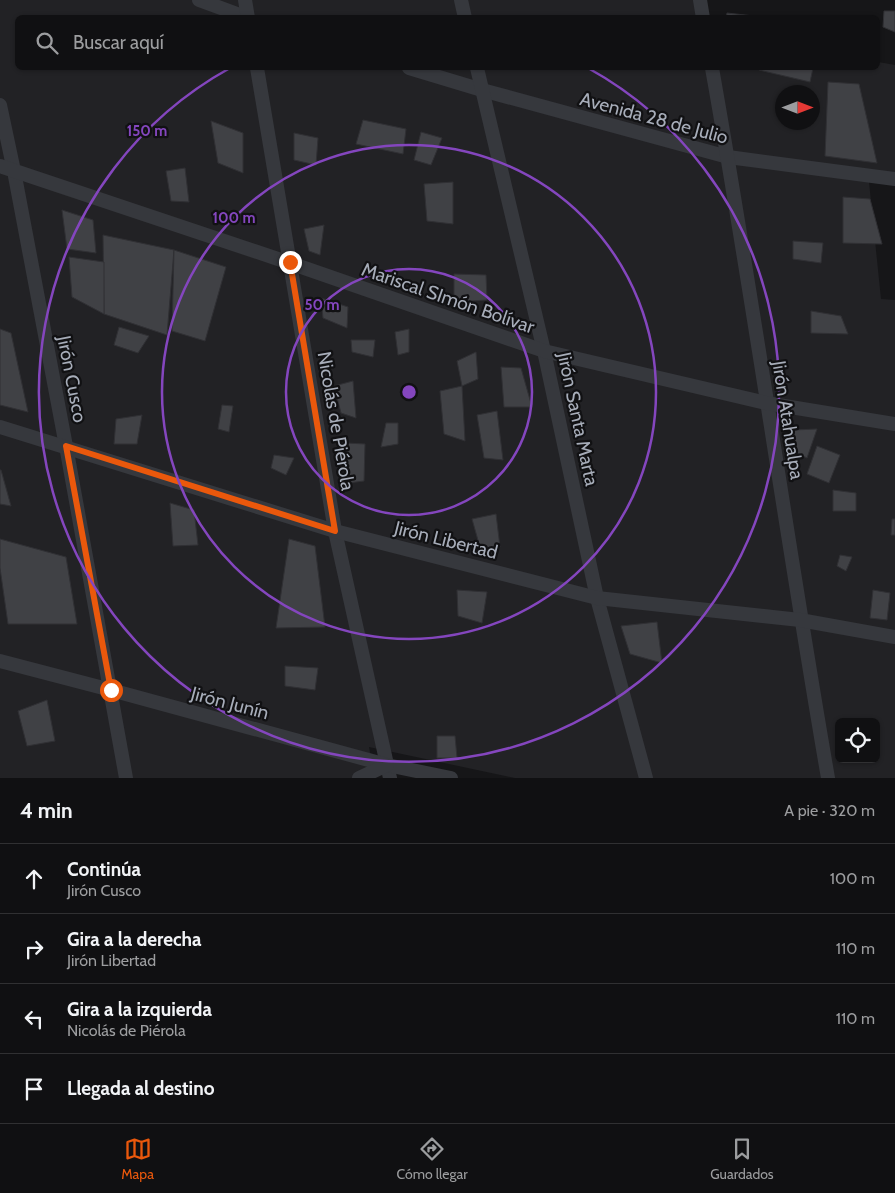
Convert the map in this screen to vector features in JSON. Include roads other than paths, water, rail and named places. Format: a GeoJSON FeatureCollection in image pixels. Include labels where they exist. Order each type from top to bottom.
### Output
{"type":"FeatureCollection","features":[{"type":"Feature","properties":{"kind":"street"},"geometry":{"type":"LineString","coordinates":[[199,0],[240,15]]}},
{"type":"Feature","properties":{"kind":"street"},"geometry":{"type":"LineString","coordinates":[[245,0],[248,15]]}},
{"type":"Feature","properties":{"kind":"street"},"geometry":{"type":"LineString","coordinates":[[461,0],[464,15]]}},
{"type":"Feature","properties":{"kind":"street"},"geometry":{"type":"LineString","coordinates":[[700,0],[702,15]]}},
{"type":"Feature","properties":{"kind":"street","name":"Nicolás de Piérola"},"geometry":{"type":"LineString","coordinates":[[257,70],[335,531],[389,772]]}},
{"type":"Feature","properties":{"kind":"street","name":"Avenida 28 de Julio"},"geometry":{"type":"LineString","coordinates":[[416,70],[728,157],[895,179]]}},
{"type":"Feature","properties":{"kind":"street","name":"Jirón Santa Marta"},"geometry":{"type":"LineString","coordinates":[[477,70],[544,351],[597,598],[646,778]]}},
{"type":"Feature","properties":{"kind":"street","name":"Jirón Atahualpa"},"geometry":{"type":"LineString","coordinates":[[712,70],[728,157],[800,620],[828,778]]}},
{"type":"Feature","properties":{"kind":"street","name":"Jirón Cusco"},"geometry":{"type":"LineString","coordinates":[[0,105],[66,446],[126,778]]}},
{"type":"Feature","properties":{"kind":"street","name":"Mariscal SImón Bolívar"},"geometry":{"type":"LineString","coordinates":[[0,166],[290,262],[544,351],[766,403],[895,424]]}},
{"type":"Feature","properties":{"kind":"street","name":"Jirón Libertad"},"geometry":{"type":"LineString","coordinates":[[0,427],[335,531],[597,598],[800,620],[895,637]]}},
{"type":"Feature","properties":{"kind":"street","name":"Jirón Junín"},"geometry":{"type":"LineString","coordinates":[[0,662],[111,690],[389,772],[451,778]]}},
{"type":"Feature","properties":{"kind":"street"},"geometry":{"type":"LineString","coordinates":[[359,778],[389,772]]}}]}
